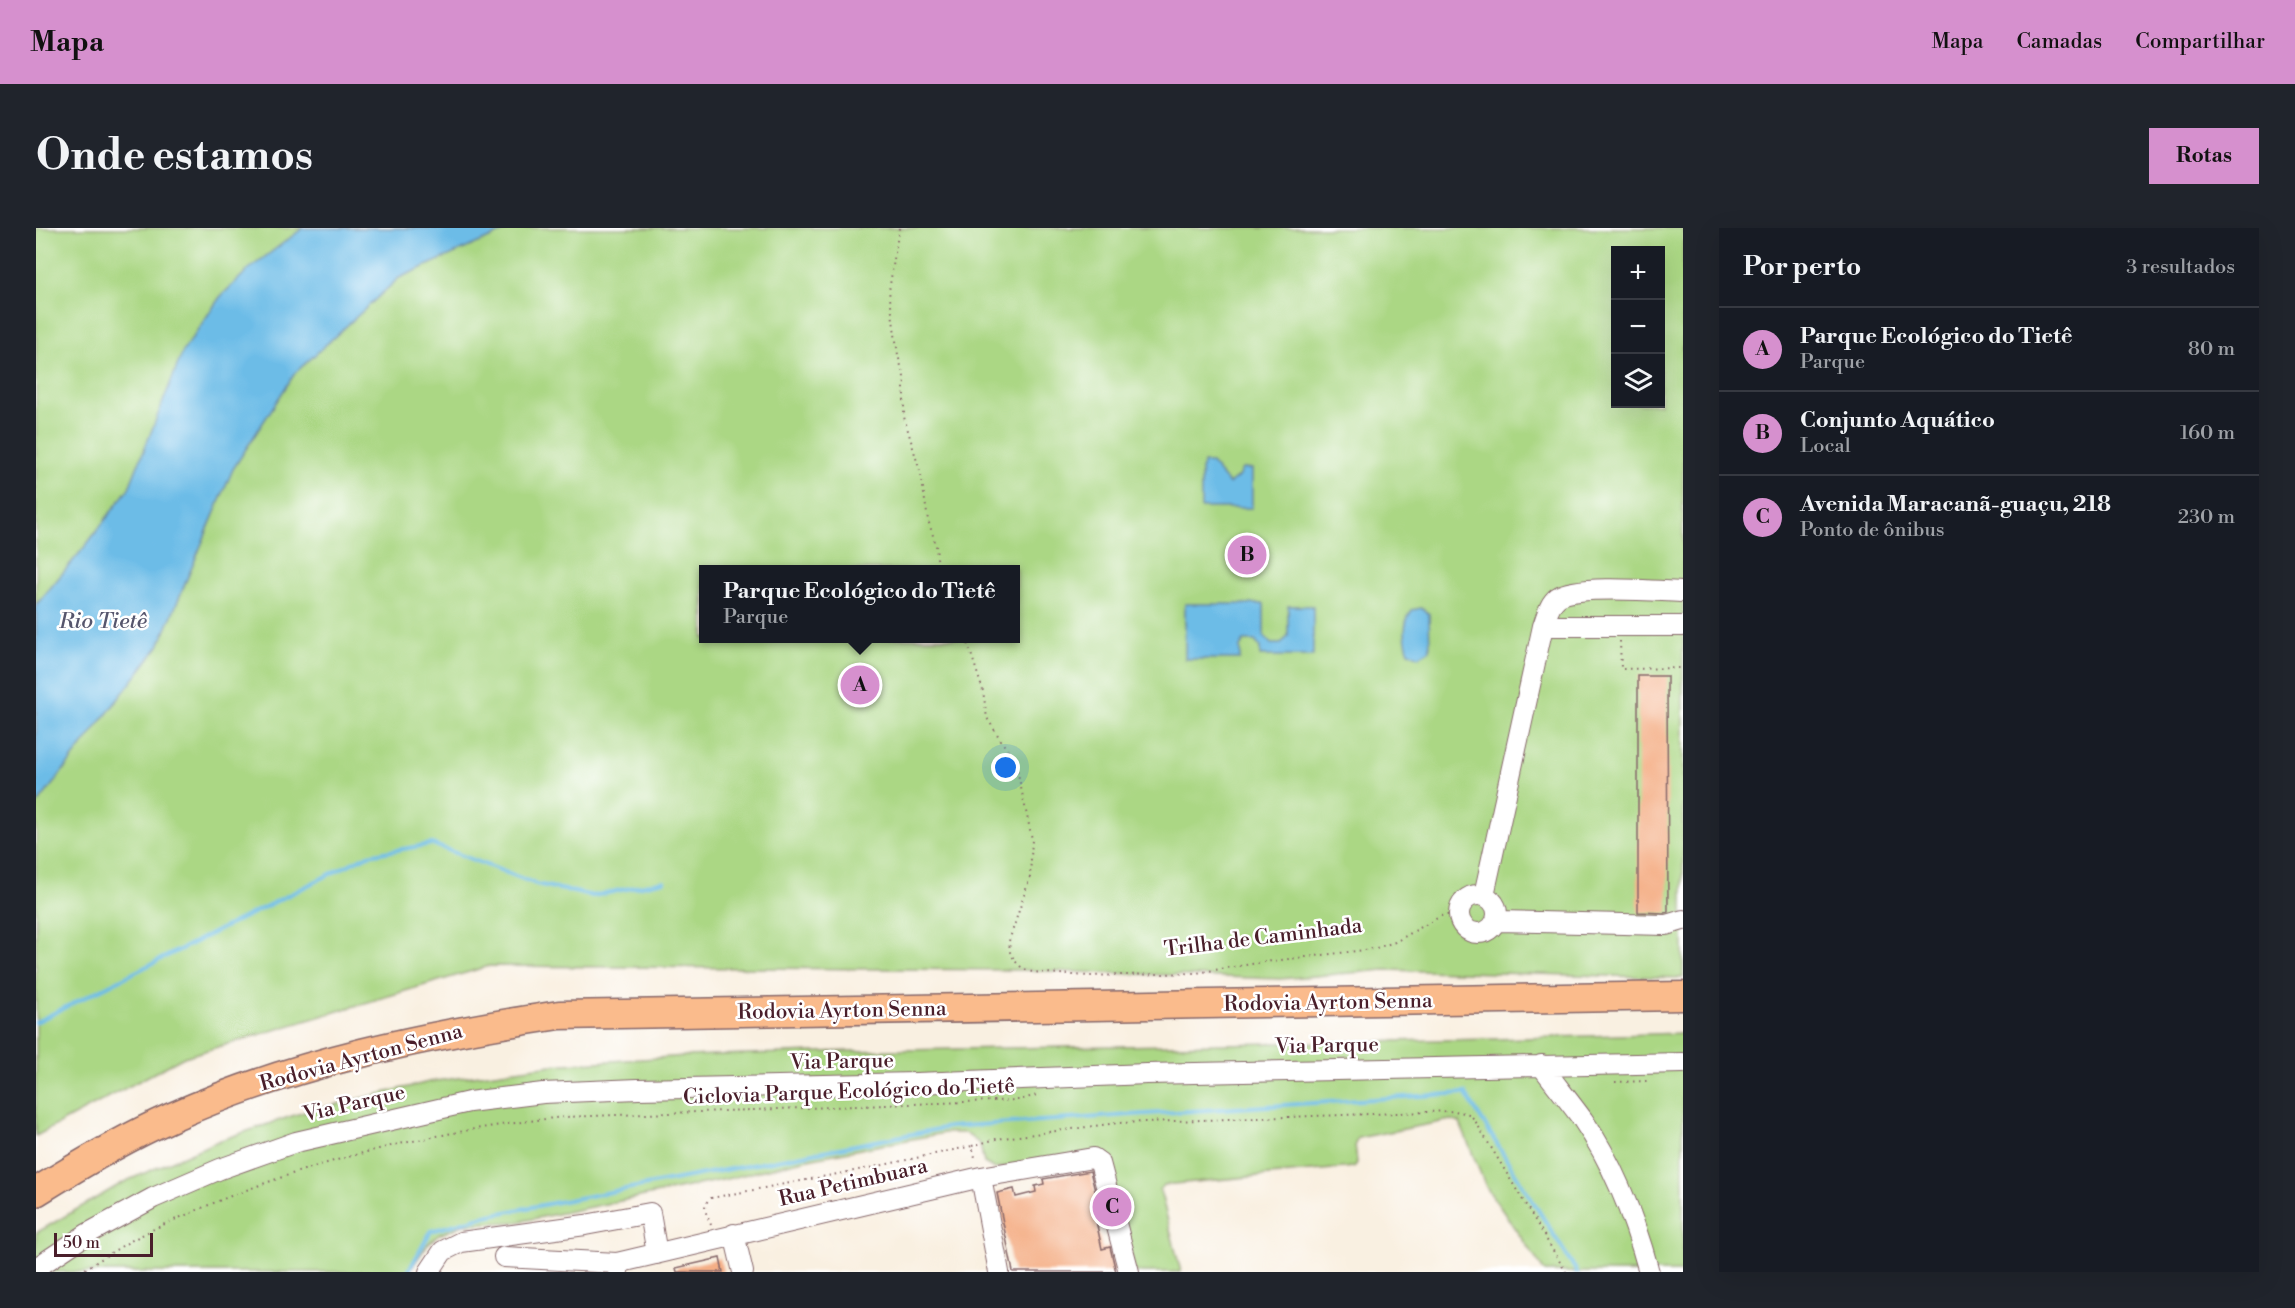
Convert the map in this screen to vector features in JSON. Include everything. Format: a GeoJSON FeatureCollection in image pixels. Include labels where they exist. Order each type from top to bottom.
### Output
{"type":"FeatureCollection","features":[{"type":"Feature","properties":{"kind":"highway","name":"Rodovia Ayrton Senna"},"geometry":{"type":"LineString","coordinates":[[36,1192],[76,1167],[171,1117],[266,1080],[362,1053],[462,1030],[560,1015],[1683,996]]}},
{"type":"Feature","properties":{"kind":"street"},"geometry":{"type":"LineString","coordinates":[[1484,895],[1543,626],[1550,606],[1559,596],[1576,590],[1683,592]]}},
{"type":"Feature","properties":{"kind":"street"},"geometry":{"type":"LineString","coordinates":[[1543,626],[1683,626]]}},
{"type":"Feature","properties":{"kind":"street"},"geometry":{"type":"LineString","coordinates":[[1484,895],[1493,901],[1498,911],[1497,921],[1488,932],[1475,934],[1463,927],[1458,913],[1462,902],[1472,896],[1484,895]]}},
{"type":"Feature","properties":{"kind":"street"},"geometry":{"type":"LineString","coordinates":[[1497,921],[1666,925],[1683,920]]}},
{"type":"Feature","properties":{"kind":"street","name":"Via Parque"},"geometry":{"type":"LineString","coordinates":[[36,1268],[87,1234],[153,1198],[220,1169],[296,1142],[469,1102],[543,1093],[638,1089],[916,1083],[1182,1073],[1683,1063]]}},
{"type":"Feature","properties":{"kind":"street"},"geometry":{"type":"LineString","coordinates":[[1541,1065],[1584,1122],[1605,1158],[1629,1211],[1649,1272]]}},
{"type":"Feature","properties":{"kind":"street","name":"Rua Petimbuara"},"geometry":{"type":"LineString","coordinates":[[504,1257],[623,1265],[725,1237],[981,1177],[1084,1159],[1097,1159],[1129,1272]]}},
{"type":"Feature","properties":{"kind":"street"},"geometry":{"type":"LineString","coordinates":[[981,1177],[999,1272]]}},
{"type":"Feature","properties":{"kind":"street"},"geometry":{"type":"LineString","coordinates":[[429,1272],[443,1251],[461,1242],[585,1225],[651,1213],[657,1254]]}},
{"type":"Feature","properties":{"kind":"street"},"geometry":{"type":"LineString","coordinates":[[725,1237],[743,1272]]}},
{"type":"Feature","properties":{"kind":"path"},"geometry":{"type":"LineString","coordinates":[[900,228],[889,291],[898,355],[904,377],[904,417],[921,475],[928,520],[936,545],[938,565]]}},
{"type":"Feature","properties":{"kind":"path"},"geometry":{"type":"LineString","coordinates":[[1620,626],[1621,669],[1683,668]]}},
{"type":"Feature","properties":{"kind":"path","name":"Trilha de Caminhada"},"geometry":{"type":"LineString","coordinates":[[967,643],[983,691],[987,718],[1012,755],[1017,769],[1032,839],[1030,877],[1009,941],[1014,961],[1022,968],[1032,972],[1088,976],[1196,973],[1373,949],[1395,942],[1440,916],[1458,913]]}},
{"type":"Feature","properties":{"kind":"path"},"geometry":{"type":"LineString","coordinates":[[1610,1082],[1652,1081]]}},
{"type":"Feature","properties":{"kind":"path","name":"Ciclovia Parque Ecológico do Tietê"},"geometry":{"type":"LineString","coordinates":[[80,1272],[147,1232],[248,1189],[351,1155],[420,1138],[501,1124],[564,1117],[1019,1100],[1042,1094]]}},
{"type":"Feature","properties":{"kind":"path"},"geometry":{"type":"LineString","coordinates":[[725,1237],[704,1207],[711,1198],[864,1169],[996,1139],[1117,1123],[1455,1111],[1469,1114],[1474,1119],[1566,1272]]}},
{"type":"Feature","properties":{"kind":"path"},"geometry":{"type":"LineString","coordinates":[[972,1146],[981,1177]]}},
{"type":"Feature","properties":{"kind":"green space"},"geometry":{"type":"Polygon","coordinates":[[[36,228],[1683,228],[1683,978],[1385,970],[1280,979],[1021,970],[489,966],[184,1057],[36,1136],[36,228]]]}},
{"type":"Feature","properties":{"kind":"green space"},"geometry":{"type":"Polygon","coordinates":[[[1683,1033],[1683,1272],[1545,1272],[1486,1187],[1460,1123],[1451,1120],[1358,1138],[1355,1144],[1357,1163],[1354,1167],[1163,1185],[1160,1190],[1181,1272],[1135,1272],[1107,1157],[1098,1151],[995,1169],[984,1163],[980,1144],[965,1133],[944,1133],[803,1160],[727,1179],[518,1222],[465,1224],[439,1235],[428,1244],[409,1272],[36,1272],[36,1233],[124,1182],[218,1141],[301,1113],[429,1082],[552,1065],[686,1056],[1683,1033]]]}},
{"type":"Feature","properties":{"kind":"water","name":"Rio Tietê"},"geometry":{"type":"Polygon","coordinates":[[[303,228],[512,228],[399,278],[295,373],[233,469],[159,646],[36,806],[36,605],[87,544],[129,488],[183,351],[220,297],[249,269],[303,228]]]}},
{"type":"Feature","properties":{"kind":"water"},"geometry":{"type":"Polygon","coordinates":[[[1204,463],[1211,463],[1229,484],[1238,477],[1242,469],[1252,469],[1252,508],[1201,508],[1201,470],[1204,463]]]}},
{"type":"Feature","properties":{"kind":"water"},"geometry":{"type":"Polygon","coordinates":[[[1185,604],[1264,604],[1264,636],[1271,644],[1281,644],[1288,636],[1288,606],[1313,606],[1313,656],[1260,656],[1260,647],[1255,641],[1244,641],[1240,647],[1240,659],[1185,659],[1185,604]]]}},
{"type":"Feature","properties":{"kind":"water"},"geometry":{"type":"Polygon","coordinates":[[[1421,608],[1429,614],[1430,650],[1419,657],[1409,652],[1405,630],[1412,610],[1421,608]]]}},
{"type":"Feature","properties":{"kind":"building"},"geometry":{"type":"Polygon","coordinates":[[[1638,676],[1667,676],[1668,912],[1664,913],[1638,912],[1638,676]]]}},
{"type":"Feature","properties":{"kind":"building"},"geometry":{"type":"Polygon","coordinates":[[[1090,1171],[1101,1215],[1095,1216],[1102,1249],[1110,1247],[1116,1272],[1013,1272],[997,1193],[1014,1189],[1016,1197],[1036,1192],[1035,1186],[1044,1184],[1043,1179],[1090,1171]]]}},
{"type":"Feature","properties":{"kind":"building"},"geometry":{"type":"Polygon","coordinates":[[[720,1258],[723,1272],[677,1272],[676,1268],[720,1258]]]}},
{"type":"Feature","properties":{"kind":"waterway"},"geometry":{"type":"LineString","coordinates":[[36,1022],[368,855],[432,844],[536,884],[593,896],[664,881]]}},
{"type":"Feature","properties":{"kind":"waterway"},"geometry":{"type":"LineString","coordinates":[[408,1272],[431,1231],[485,1216],[949,1127],[1465,1093],[1577,1272]]}},
{"type":"Feature","properties":{"kind":"place","name":"Conjunto Aquático"},"geometry":{"type":"Point","coordinates":[1247,555]}},
{"type":"Feature","properties":{"kind":"place","name":"Parque Ecológico do Tietê"},"geometry":{"type":"Point","coordinates":[860,685]}},
{"type":"Feature","properties":{"kind":"place","name":"Avenida Maracanã-guaçu, 218"},"geometry":{"type":"Point","coordinates":[1112,1207]}}]}
